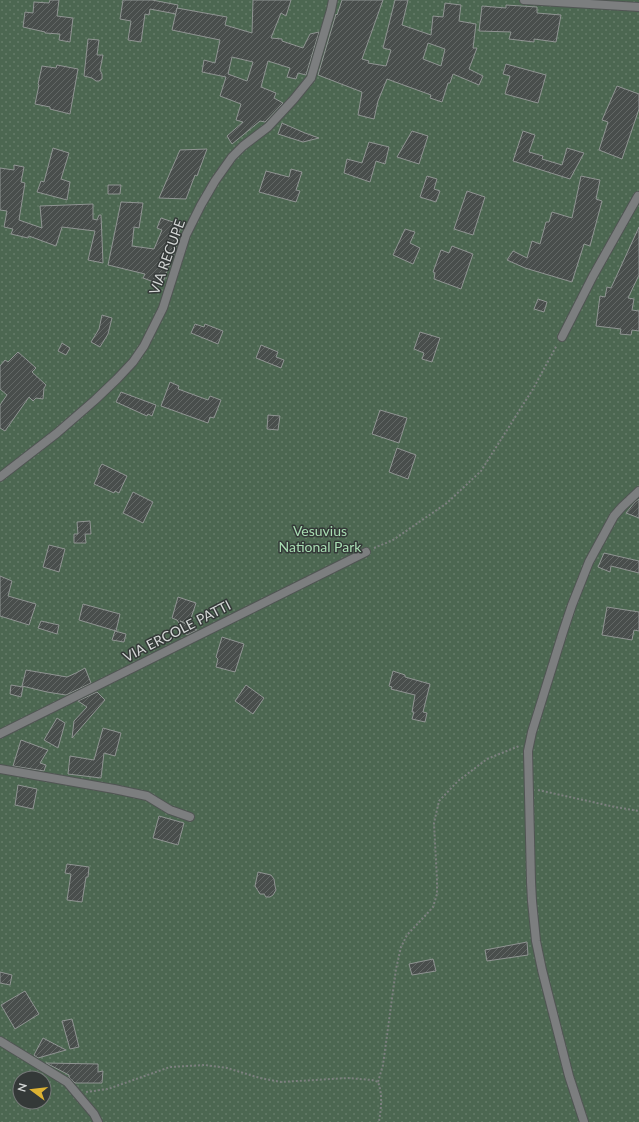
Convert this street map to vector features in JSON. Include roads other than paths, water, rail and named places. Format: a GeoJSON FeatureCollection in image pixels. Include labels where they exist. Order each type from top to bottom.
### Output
{"type":"FeatureCollection","features":[{"type":"Feature","properties":{"kind":"street","name":"VIA RECUPE"},"geometry":{"type":"LineString","coordinates":[[0,477],[57,433],[95,400],[133,362],[144,346],[163,308],[186,235],[215,181],[232,157],[243,146],[268,127],[294,100],[311,78],[333,0]]}},
{"type":"Feature","properties":{"kind":"street"},"geometry":{"type":"LineString","coordinates":[[524,0],[639,7]]}},
{"type":"Feature","properties":{"kind":"street"},"geometry":{"type":"LineString","coordinates":[[562,337],[593,276],[639,196]]}},
{"type":"Feature","properties":{"kind":"street"},"geometry":{"type":"LineString","coordinates":[[584,1122],[569,1076],[536,941],[531,882],[528,751],[563,632],[589,562],[614,516],[639,491]]}},
{"type":"Feature","properties":{"kind":"street","name":"VIA ERCOLE PATTI"},"geometry":{"type":"LineString","coordinates":[[0,734],[366,552]]}},
{"type":"Feature","properties":{"kind":"street"},"geometry":{"type":"LineString","coordinates":[[0,769],[147,796],[170,810],[190,817]]}},
{"type":"Feature","properties":{"kind":"street"},"geometry":{"type":"LineString","coordinates":[[0,1041],[66,1082],[94,1114],[98,1122]]}},
{"type":"Feature","properties":{"kind":"park label","name":"Vesuvius National Park"},"geometry":{"type":"Point","coordinates":[320,540]}}]}
